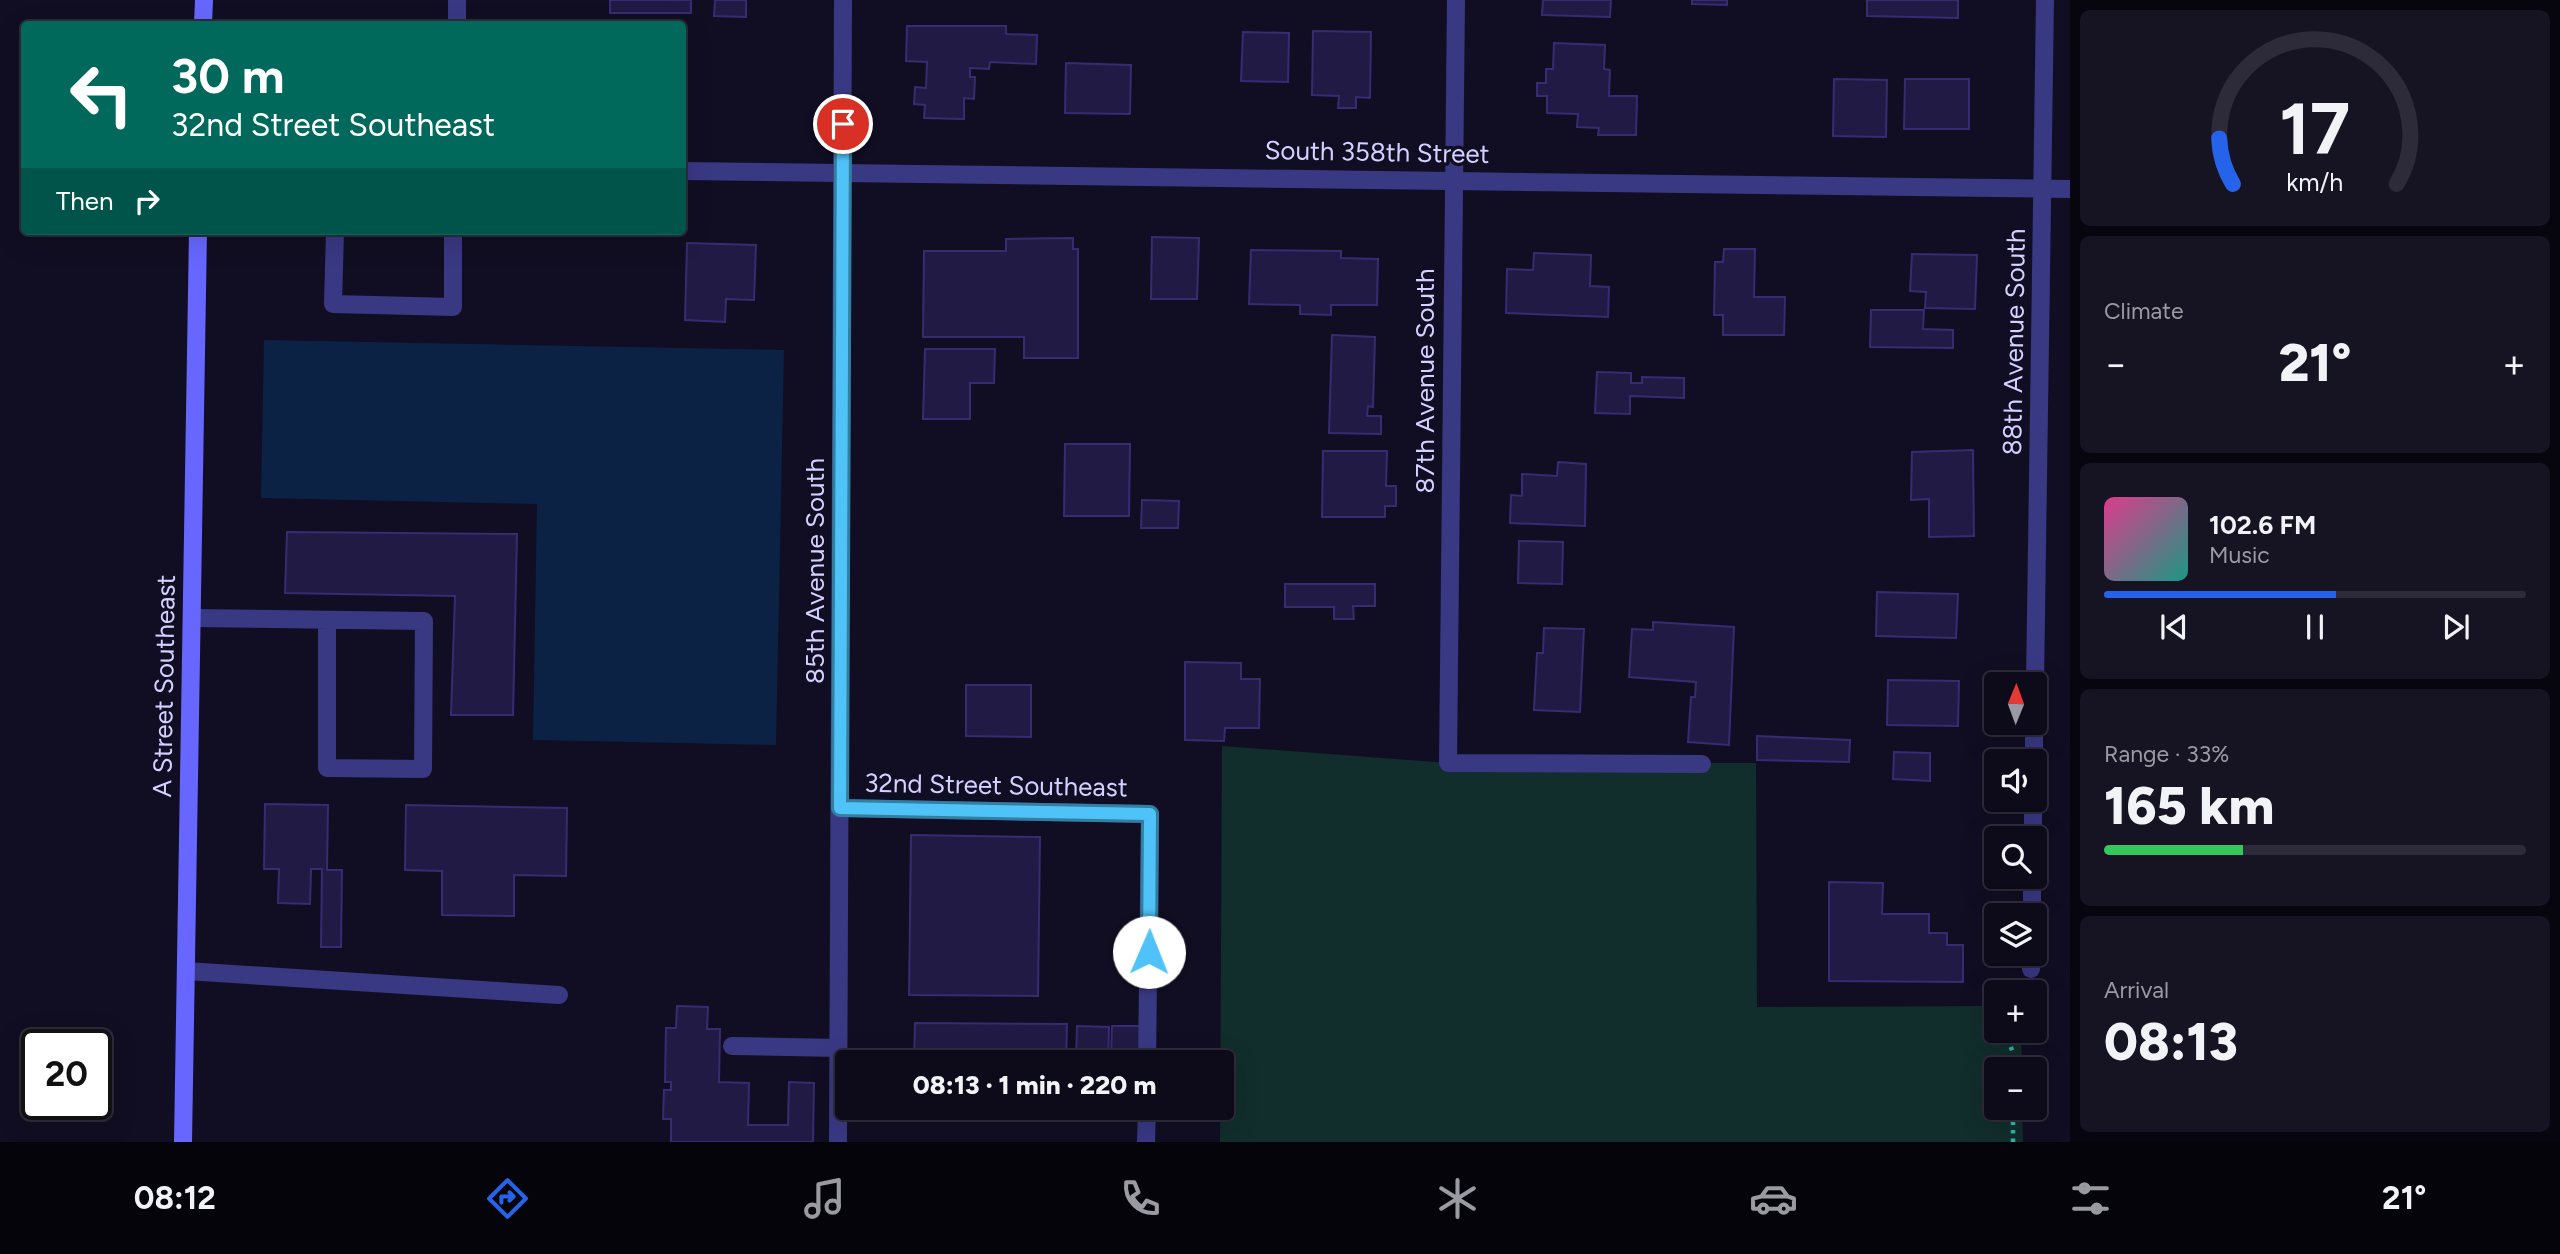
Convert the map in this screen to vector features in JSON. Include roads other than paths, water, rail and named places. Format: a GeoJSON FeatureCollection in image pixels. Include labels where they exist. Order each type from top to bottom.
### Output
{"type":"FeatureCollection","features":[{"type":"Feature","properties":{"kind":"main road"},"geometry":{"type":"LineString","coordinates":[[203,21],[204,0]]}},
{"type":"Feature","properties":{"kind":"main road","name":"A Street Southeast"},"geometry":{"type":"LineString","coordinates":[[183,1142],[198,235]]}},
{"type":"Feature","properties":{"kind":"street"},"geometry":{"type":"LineString","coordinates":[[457,0],[457,21]]}},
{"type":"Feature","properties":{"kind":"street","name":"85th Avenue South"},"geometry":{"type":"LineString","coordinates":[[838,1142],[844,0]]}},
{"type":"Feature","properties":{"kind":"street","name":"87th Avenue South"},"geometry":{"type":"LineString","coordinates":[[1456,0],[1452,179],[1448,762],[1702,764]]}},
{"type":"Feature","properties":{"kind":"street","name":"88th Avenue South"},"geometry":{"type":"LineString","coordinates":[[2035,672],[2045,0]]}},
{"type":"Feature","properties":{"kind":"street","name":"South 358th Street"},"geometry":{"type":"LineString","coordinates":[[686,171],[2070,189]]}},
{"type":"Feature","properties":{"kind":"street"},"geometry":{"type":"LineString","coordinates":[[335,235],[333,304],[453,307],[453,235]]}},
{"type":"Feature","properties":{"kind":"street"},"geometry":{"type":"LineString","coordinates":[[192,618],[424,621],[423,769],[327,768],[327,620]]}},
{"type":"Feature","properties":{"kind":"street","name":"32nd Street Southeast"},"geometry":{"type":"LineString","coordinates":[[840,808],[1150,814],[1147,1050]]}},
{"type":"Feature","properties":{"kind":"street"},"geometry":{"type":"LineString","coordinates":[[186,971],[559,995]]}},
{"type":"Feature","properties":{"kind":"street"},"geometry":{"type":"LineString","coordinates":[[732,1046],[838,1048]]}},
{"type":"Feature","properties":{"kind":"street"},"geometry":{"type":"LineString","coordinates":[[1146,1142],[1147,1120]]}},
{"type":"Feature","properties":{"kind":"water"},"geometry":{"type":"Polygon","coordinates":[[[264,340],[784,350],[776,745],[533,740],[537,504],[261,498],[264,340]]]}}]}
